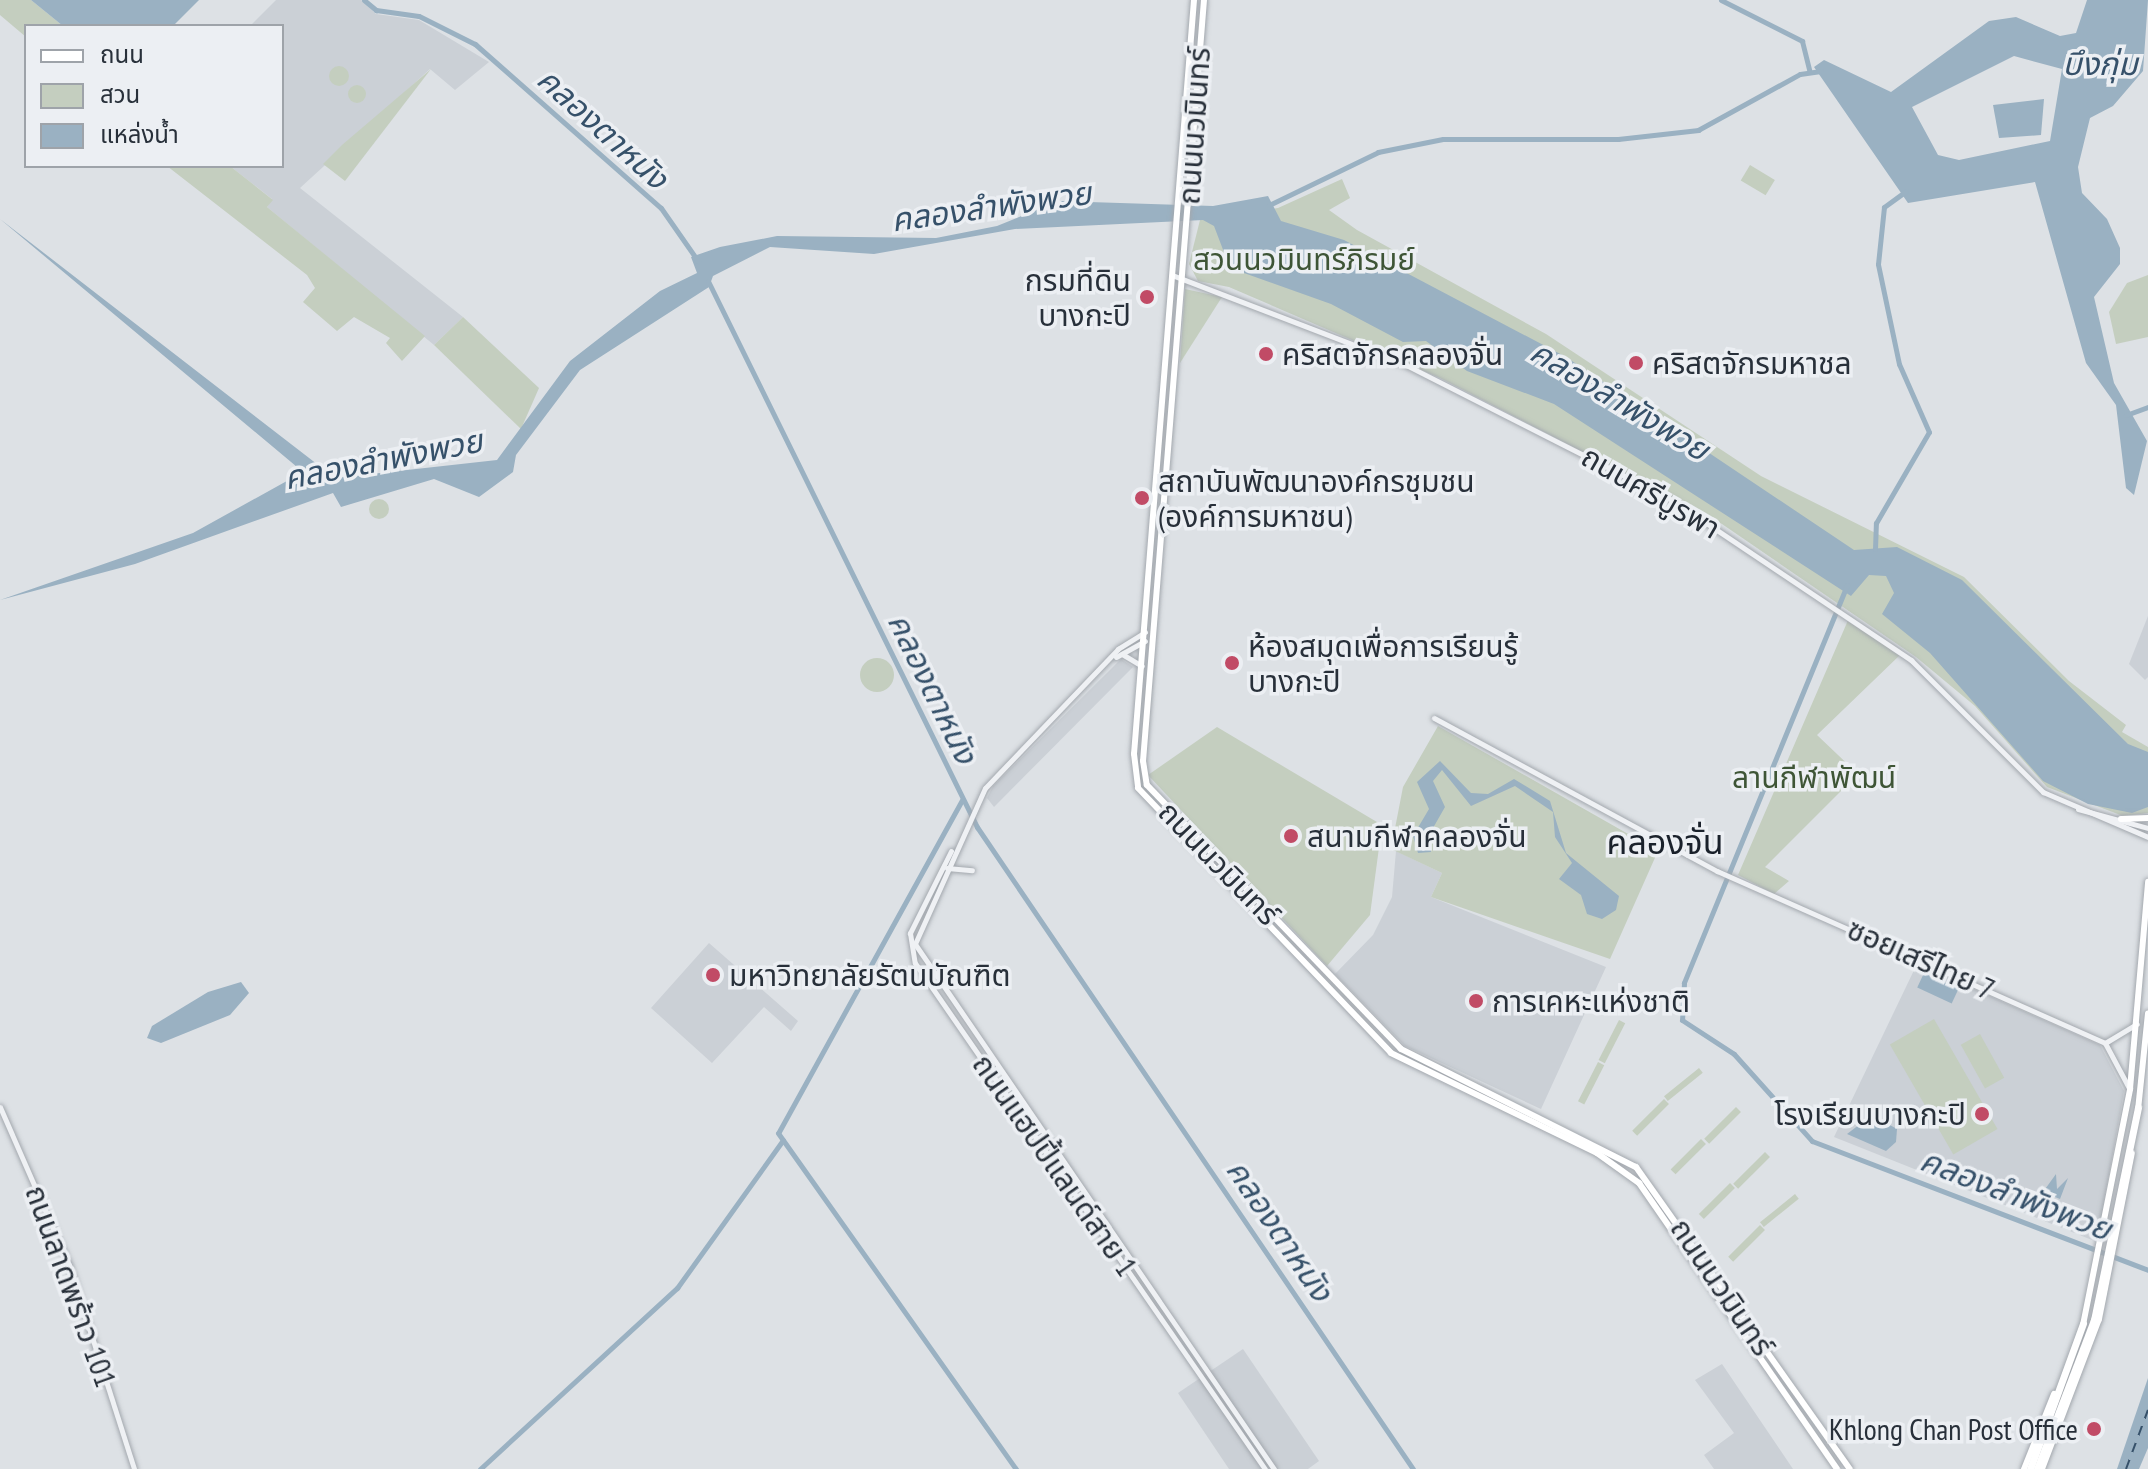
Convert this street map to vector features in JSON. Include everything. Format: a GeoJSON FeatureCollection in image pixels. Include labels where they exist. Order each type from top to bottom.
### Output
{"type":"FeatureCollection","features":[{"type":"Feature","properties":{"kind":"main road","name":"ถนนนวมินทร์"},"geometry":{"type":"LineString","coordinates":[[1194,0],[1133,771],[1155,811],[1391,1053],[1597,1153],[1639,1183],[1837,1469]]}},
{"type":"Feature","properties":{"kind":"main road","name":"ถนนนวมินทร์"},"geometry":{"type":"LineString","coordinates":[[1204,0],[1143,770],[1162,805],[1401,1049],[1636,1167],[1850,1469]]}},
{"type":"Feature","properties":{"kind":"main road"},"geometry":{"type":"LineString","coordinates":[[1145,632],[1154,633]]}},
{"type":"Feature","properties":{"kind":"main road"},"geometry":{"type":"LineString","coordinates":[[1145,641],[1153,641]]}},
{"type":"Feature","properties":{"kind":"main road"},"geometry":{"type":"LineString","coordinates":[[2121,819],[2148,818]]}},
{"type":"Feature","properties":{"kind":"main road"},"geometry":{"type":"LineString","coordinates":[[2027,1469],[2054,1408],[2083,1323],[2104,1244],[2130,1089],[2148,882]]}},
{"type":"Feature","properties":{"kind":"main road"},"geometry":{"type":"LineString","coordinates":[[2039,1469],[2115,1258],[2138,1108],[2148,1014]]}},
{"type":"Feature","properties":{"kind":"main road"},"geometry":{"type":"LineString","coordinates":[[2039,1469],[2089,1337],[2138,1108]]}},
{"type":"Feature","properties":{"kind":"main road"},"geometry":{"type":"LineString","coordinates":[[2027,1469],[2083,1323]]}},
{"type":"Feature","properties":{"kind":"street","name":"ถนนศรีบูรพา"},"geometry":{"type":"LineString","coordinates":[[1172,275],[1372,350],[1509,415],[1672,500],[1846,612],[1924,672],[2043,792],[2070,807],[2148,837]]}},
{"type":"Feature","properties":{"kind":"street","name":"ถนนแฮปปี้แลนด์สาย 1"},"geometry":{"type":"LineString","coordinates":[[1146,620],[1115,657],[972,806],[912,940],[915,963],[1274,1469]]}},
{"type":"Feature","properties":{"kind":"street"},"geometry":{"type":"LineString","coordinates":[[1133,635],[1145,632]]}},
{"type":"Feature","properties":{"kind":"street","name":"ถนนแฮปปี้แลนด์สาย 1"},"geometry":{"type":"LineString","coordinates":[[1115,657],[1145,641]]}},
{"type":"Feature","properties":{"kind":"street"},"geometry":{"type":"LineString","coordinates":[[1122,654],[1142,667]]}},
{"type":"Feature","properties":{"kind":"street","name":"ซอยเสรีไทย 7"},"geometry":{"type":"LineString","coordinates":[[1434,718],[1717,871],[2105,1043]]}},
{"type":"Feature","properties":{"kind":"street","name":"ถนนศรีบูรพา"},"geometry":{"type":"LineString","coordinates":[[2070,807],[2148,828]]}},
{"type":"Feature","properties":{"kind":"street","name":"ถนนแฮปปี้แลนด์สาย 1"},"geometry":{"type":"LineString","coordinates":[[938,879],[946,868],[951,850]]}},
{"type":"Feature","properties":{"kind":"street"},"geometry":{"type":"LineString","coordinates":[[946,868],[972,870]]}},
{"type":"Feature","properties":{"kind":"street"},"geometry":{"type":"LineString","coordinates":[[2130,1089],[2105,1043],[2137,1024]]}},
{"type":"Feature","properties":{"kind":"street","name":"ถนนลาดพร้าว 101"},"geometry":{"type":"LineString","coordinates":[[0,1107],[76,1283],[134,1469]]}},
{"type":"Feature","properties":{"kind":"street","name":"ถนนแฮปปี้แลนด์สาย 1"},"geometry":{"type":"LineString","coordinates":[[1207,1377],[1265,1469]]}},
{"type":"Feature","properties":{"kind":"shaded area"},"geometry":{"type":"Polygon","coordinates":[[[276,0],[361,0],[376,14],[419,20],[489,62],[455,90],[430,69],[300,188],[463,317],[434,345],[267,207],[272,199],[233,168],[284,168],[284,24],[252,24],[276,0]]]}},
{"type":"Feature","properties":{"kind":"shaded area"},"geometry":{"type":"Polygon","coordinates":[[[2148,616],[2148,677],[2145,680],[2129,664],[2148,616]]]}},
{"type":"Feature","properties":{"kind":"shaded area"},"geometry":{"type":"Polygon","coordinates":[[[1121,659],[1133,667],[994,807],[987,798],[993,786],[1121,659]]]}},
{"type":"Feature","properties":{"kind":"shaded area","name":"การเคหะแห่งชาติ"},"geometry":{"type":"Polygon","coordinates":[[[1396,851],[1442,873],[1431,897],[1606,967],[1541,1109],[1405,1046],[1335,974],[1373,935],[1392,897],[1396,851]]]}},
{"type":"Feature","properties":{"kind":"shaded area","name":"มหาวิทยาลัยรัตนบัณฑิต"},"geometry":{"type":"Polygon","coordinates":[[[709,943],[798,1021],[791,1031],[764,1007],[712,1063],[651,1008],[709,943]]]}},
{"type":"Feature","properties":{"kind":"shaded area","name":"โรงเรียนบางกะปิ"},"geometry":{"type":"Polygon","coordinates":[[[1917,964],[2100,1045],[2124,1091],[2097,1242],[1834,1137],[1917,964]]]}},
{"type":"Feature","properties":{"kind":"shaded area"},"geometry":{"type":"Polygon","coordinates":[[[1243,1349],[1319,1461],[1308,1469],[1229,1469],[1178,1393],[1243,1349]]]}},
{"type":"Feature","properties":{"kind":"shaded area"},"geometry":{"type":"Polygon","coordinates":[[[1722,1364],[1793,1469],[1714,1469],[1704,1455],[1734,1433],[1695,1380],[1722,1364]]]}},
{"type":"Feature","properties":{"kind":"green space"},"geometry":{"type":"Polygon","coordinates":[[[0,0],[31,0],[61,24],[24,24],[24,35],[0,15],[0,0]]]}},
{"type":"Feature","properties":{"kind":"green space"},"geometry":{"type":"Polygon","coordinates":[[[339,66],[346,69],[349,76],[346,83],[339,86],[332,83],[329,76],[332,69],[339,66]]]}},
{"type":"Feature","properties":{"kind":"green space"},"geometry":{"type":"Polygon","coordinates":[[[431,69],[345,181],[323,164],[342,145],[431,69]]]}},
{"type":"Feature","properties":{"kind":"green space"},"geometry":{"type":"Polygon","coordinates":[[[357,85],[366,94],[357,103],[348,94],[357,85]]]}},
{"type":"Feature","properties":{"kind":"green space"},"geometry":{"type":"Polygon","coordinates":[[[1750,165],[1775,180],[1766,195],[1741,180],[1750,165]]]}},
{"type":"Feature","properties":{"kind":"green space"},"geometry":{"type":"Polygon","coordinates":[[[170,168],[233,168],[273,200],[267,207],[425,336],[402,361],[386,343],[390,338],[354,317],[337,331],[303,302],[315,288],[307,275],[170,168]]]}},
{"type":"Feature","properties":{"kind":"green space","name":"สวนนวมินทร์ภิรมย์"},"geometry":{"type":"Polygon","coordinates":[[[1342,179],[1350,198],[1329,210],[1357,230],[1546,334],[1761,476],[1964,577],[2069,681],[2126,725],[2122,732],[2148,747],[2148,813],[2123,816],[2047,787],[1975,706],[1916,657],[1722,524],[1440,378],[1229,287],[1198,281],[1189,264],[1200,220],[1278,208],[1342,179]]]}},
{"type":"Feature","properties":{"kind":"green space"},"geometry":{"type":"Polygon","coordinates":[[[2148,275],[2148,337],[2116,344],[2109,312],[2127,283],[2148,275]]]}},
{"type":"Feature","properties":{"kind":"green space"},"geometry":{"type":"Polygon","coordinates":[[[1185,289],[1222,297],[1180,363],[1185,289]]]}},
{"type":"Feature","properties":{"kind":"green space"},"geometry":{"type":"Polygon","coordinates":[[[463,317],[539,388],[521,429],[434,345],[463,317]]]}},
{"type":"Feature","properties":{"kind":"green space"},"geometry":{"type":"Polygon","coordinates":[[[379,499],[386,502],[389,509],[386,516],[379,519],[372,516],[369,509],[372,502],[379,499]]]}},
{"type":"Feature","properties":{"kind":"green space","name":"ลานกีฬาพัฒน์"},"geometry":{"type":"Polygon","coordinates":[[[1849,618],[1900,655],[1817,735],[1858,774],[1765,867],[1789,881],[1774,894],[1738,875],[1849,618]]]}},
{"type":"Feature","properties":{"kind":"green space"},"geometry":{"type":"Polygon","coordinates":[[[877,658],[889,663],[894,675],[889,687],[877,692],[865,687],[860,675],[865,663],[877,658]]]}},
{"type":"Feature","properties":{"kind":"green space"},"geometry":{"type":"Polygon","coordinates":[[[1438,726],[1658,851],[1610,959],[1431,897],[1442,873],[1391,849],[1403,787],[1438,726]]]}},
{"type":"Feature","properties":{"kind":"green space","name":"สนามกีฬาคลองจั่น"},"geometry":{"type":"Polygon","coordinates":[[[1217,727],[1382,825],[1370,915],[1327,966],[1148,775],[1217,727]]]}},
{"type":"Feature","properties":{"kind":"green space"},"geometry":{"type":"Polygon","coordinates":[[[1934,1019],[1998,1129],[1953,1154],[1890,1044],[1934,1019]]]}},
{"type":"Feature","properties":{"kind":"green space"},"geometry":{"type":"Polygon","coordinates":[[[1619,1020],[1625,1023],[1605,1063],[1599,1060],[1619,1020]]]}},
{"type":"Feature","properties":{"kind":"green space"},"geometry":{"type":"Polygon","coordinates":[[[1980,1034],[2004,1078],[1985,1088],[1961,1045],[1980,1034]]]}},
{"type":"Feature","properties":{"kind":"green space"},"geometry":{"type":"Polygon","coordinates":[[[1598,1062],[1604,1065],[1584,1104],[1578,1101],[1598,1062]]]}},
{"type":"Feature","properties":{"kind":"green space"},"geometry":{"type":"Polygon","coordinates":[[[1699,1068],[1703,1073],[1668,1101],[1664,1096],[1699,1068]]]}},
{"type":"Feature","properties":{"kind":"green space"},"geometry":{"type":"Polygon","coordinates":[[[1664,1099],[1669,1104],[1637,1136],[1632,1131],[1664,1099]]]}},
{"type":"Feature","properties":{"kind":"green space"},"geometry":{"type":"Polygon","coordinates":[[[1736,1107],[1741,1112],[1709,1144],[1704,1139],[1736,1107]]]}},
{"type":"Feature","properties":{"kind":"green space"},"geometry":{"type":"Polygon","coordinates":[[[1701,1139],[1706,1144],[1676,1174],[1671,1169],[1701,1139]]]}},
{"type":"Feature","properties":{"kind":"green space"},"geometry":{"type":"Polygon","coordinates":[[[1765,1152],[1770,1157],[1738,1189],[1733,1184],[1765,1152]]]}},
{"type":"Feature","properties":{"kind":"green space"},"geometry":{"type":"Polygon","coordinates":[[[1730,1183],[1735,1188],[1704,1219],[1699,1214],[1730,1183]]]}},
{"type":"Feature","properties":{"kind":"green space"},"geometry":{"type":"Polygon","coordinates":[[[1795,1194],[1799,1199],[1764,1227],[1760,1222],[1795,1194]]]}},
{"type":"Feature","properties":{"kind":"green space"},"geometry":{"type":"Polygon","coordinates":[[[1760,1225],[1765,1230],[1733,1262],[1728,1257],[1760,1225]]]}},
{"type":"Feature","properties":{"kind":"water"},"geometry":{"type":"Polygon","coordinates":[[[31,0],[199,0],[175,24],[61,24],[31,0]]]}},
{"type":"Feature","properties":{"kind":"water","name":"บึงกุ่ม"},"geometry":{"type":"Polygon","coordinates":[[[2087,0],[2148,0],[2143,71],[2113,106],[2090,118],[2078,167],[2082,193],[2107,219],[2120,248],[2120,264],[2094,297],[2114,383],[2147,441],[2134,495],[2126,488],[2116,405],[2086,363],[2035,182],[1908,203],[1814,67],[1824,60],[1891,92],[1989,21],[2016,17],[2060,36],[2076,33],[2087,0]],[[2014,56],[1912,107],[1938,155],[1959,160],[2050,141],[2062,69],[2014,56]]]}},
{"type":"Feature","properties":{"kind":"water"},"geometry":{"type":"Polygon","coordinates":[[[2044,99],[2041,135],[1999,138],[1993,105],[2044,99]]]}},
{"type":"Feature","properties":{"kind":"water","name":"สวนนวมินทร์ภิรมย์"},"geometry":{"type":"Polygon","coordinates":[[[1268,196],[1281,221],[1344,240],[1566,357],[1854,550],[1897,547],[1962,580],[2128,744],[2148,752],[2148,807],[2132,813],[2088,804],[2043,781],[1930,653],[1882,614],[1894,593],[1886,576],[1869,575],[1851,596],[1554,404],[1467,371],[1426,341],[1403,342],[1331,304],[1230,268],[1214,226],[1203,220],[1015,229],[874,254],[770,247],[713,276],[709,287],[580,370],[516,455],[513,472],[479,497],[434,479],[341,507],[333,493],[135,564],[0,600],[193,533],[303,472],[0,219],[335,478],[497,460],[570,361],[660,291],[697,273],[691,257],[720,247],[777,236],[936,238],[997,226],[1058,201],[1213,206],[1268,196]]]}},
{"type":"Feature","properties":{"kind":"water"},"geometry":{"type":"Polygon","coordinates":[[[1440,761],[1471,793],[1488,794],[1514,779],[1550,801],[1566,853],[1619,896],[1616,910],[1602,919],[1587,914],[1581,895],[1559,879],[1572,863],[1555,837],[1553,812],[1515,786],[1471,806],[1442,770],[1433,781],[1445,807],[1429,835],[1431,852],[1418,853],[1413,836],[1429,809],[1417,782],[1440,761]]]}},
{"type":"Feature","properties":{"kind":"water"},"geometry":{"type":"Polygon","coordinates":[[[1924,973],[1958,989],[1952,1004],[1917,988],[1924,973]]]}},
{"type":"Feature","properties":{"kind":"water"},"geometry":{"type":"Polygon","coordinates":[[[241,982],[249,993],[230,1015],[161,1043],[147,1038],[152,1026],[208,992],[241,982]]]}},
{"type":"Feature","properties":{"kind":"water"},"geometry":{"type":"Polygon","coordinates":[[[1872,1115],[1897,1129],[1896,1142],[1886,1151],[1847,1134],[1872,1115]]]}},
{"type":"Feature","properties":{"kind":"water"},"geometry":{"type":"Polygon","coordinates":[[[2056,1174],[2057,1189],[2068,1178],[2060,1199],[2043,1192],[2056,1174]]]}},
{"type":"Feature","properties":{"kind":"water"},"geometry":{"type":"Polygon","coordinates":[[[2148,1378],[2148,1448],[2139,1469],[2117,1469],[2148,1378]]]}},
{"type":"Feature","properties":{"kind":"waterway","name":"คลองตาหนัง"},"geometry":{"type":"LineString","coordinates":[[364,0],[376,10],[419,16],[475,44],[661,208],[698,261]]}},
{"type":"Feature","properties":{"kind":"waterway"},"geometry":{"type":"LineString","coordinates":[[1721,0],[1802,41],[1810,72]]}},
{"type":"Feature","properties":{"kind":"waterway"},"geometry":{"type":"LineString","coordinates":[[1269,205],[1378,152],[1443,139],[1618,139],[1698,130],[1800,74],[1821,71]]}},
{"type":"Feature","properties":{"kind":"waterway"},"geometry":{"type":"LineString","coordinates":[[1875,549],[1876,523],[1929,432],[1899,364],[1878,264],[1884,207],[1906,191]]}},
{"type":"Feature","properties":{"kind":"waterway","name":"คลองตาหนัง"},"geometry":{"type":"LineString","coordinates":[[708,281],[977,827],[1413,1469]]}},
{"type":"Feature","properties":{"kind":"waterway"},"geometry":{"type":"LineString","coordinates":[[2126,415],[2148,407]]}},
{"type":"Feature","properties":{"kind":"waterway","name":"คลองลำพังพวย"},"geometry":{"type":"LineString","coordinates":[[1847,585],[1684,983],[1682,1020],[1734,1054],[1812,1141],[2148,1270]]}},
{"type":"Feature","properties":{"kind":"waterway"},"geometry":{"type":"LineString","coordinates":[[962,800],[778,1133],[1016,1469]]}},
{"type":"Feature","properties":{"kind":"waterway"},"geometry":{"type":"LineString","coordinates":[[480,1469],[677,1288],[783,1140]]}},
{"type":"Feature","properties":{"kind":"ferry route"},"geometry":{"type":"LineString","coordinates":[[2126,1469],[2148,1410]]}},
{"type":"Feature","properties":{"kind":"place","name":"กรมที่ดิน บางกะปิ"},"geometry":{"type":"Point","coordinates":[1147,297]}},
{"type":"Feature","properties":{"kind":"place","name":"คริสตจักรคลองจั่น"},"geometry":{"type":"Point","coordinates":[1266,354]}},
{"type":"Feature","properties":{"kind":"place","name":"คริสตจักรมหาชล"},"geometry":{"type":"Point","coordinates":[1636,363]}},
{"type":"Feature","properties":{"kind":"place","name":"สถาบันพัฒนาองค์กรชุมชน (องค์การมหาชน)"},"geometry":{"type":"Point","coordinates":[1142,498]}},
{"type":"Feature","properties":{"kind":"place","name":"ห้องสมุดเพื่อการเรียนรู้ บางกะปิ"},"geometry":{"type":"Point","coordinates":[1232,663]}},
{"type":"Feature","properties":{"kind":"place","name":"สนามกีฬาคลองจั่น"},"geometry":{"type":"Point","coordinates":[1291,836]}},
{"type":"Feature","properties":{"kind":"place","name":"มหาวิทยาลัยรัตนบัณฑิต"},"geometry":{"type":"Point","coordinates":[713,975]}},
{"type":"Feature","properties":{"kind":"place","name":"การเคหะแห่งชาติ"},"geometry":{"type":"Point","coordinates":[1476,1001]}},
{"type":"Feature","properties":{"kind":"place","name":"โรงเรียนบางกะปิ"},"geometry":{"type":"Point","coordinates":[1982,1114]}},
{"type":"Feature","properties":{"kind":"place","name":"Khlong Chan Post Office"},"geometry":{"type":"Point","coordinates":[2094,1429]}},
{"type":"Feature","properties":{"kind":"district","name":"คลองจั่น"},"geometry":{"type":"Point","coordinates":[1665,842]}}]}
